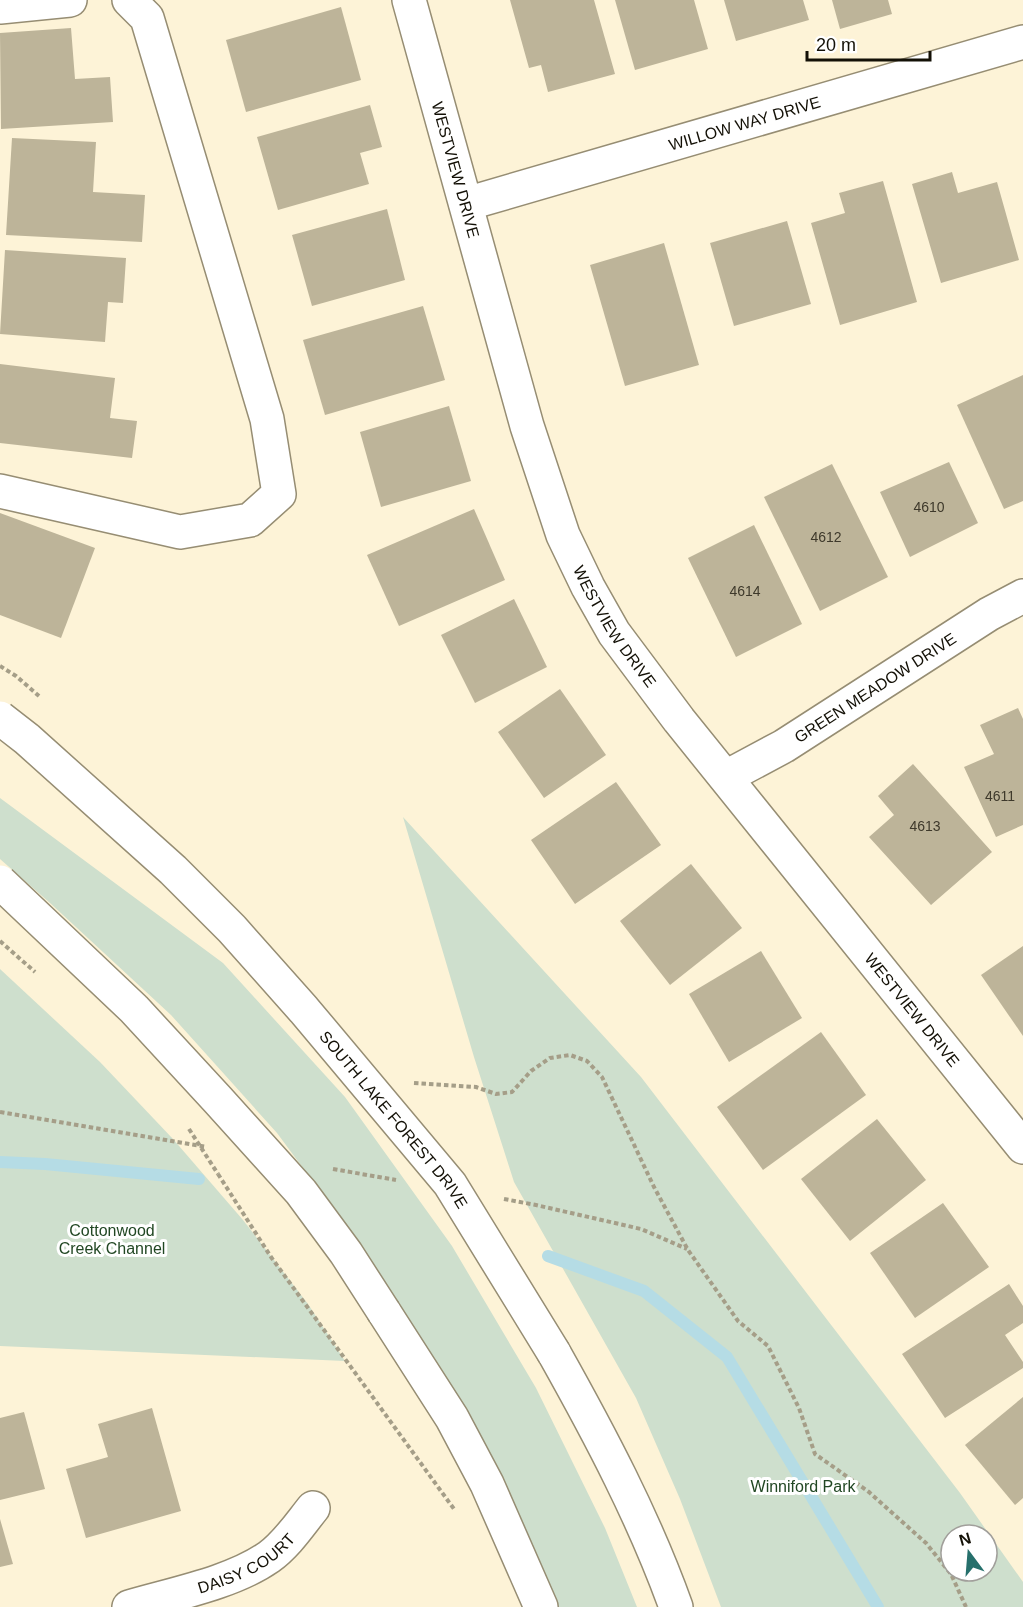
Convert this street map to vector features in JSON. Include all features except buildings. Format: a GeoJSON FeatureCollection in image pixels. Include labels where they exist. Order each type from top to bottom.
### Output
{"type":"FeatureCollection","features":[{"type":"Feature","properties":{"kind":"street"},"geometry":{"type":"LineString","coordinates":[[0,7],[70,0]]}},
{"type":"Feature","properties":{"kind":"street"},"geometry":{"type":"LineString","coordinates":[[0,490],[180,532],[250,520],[279,494],[267,419],[147,18],[129,0]]}},
{"type":"Feature","properties":{"kind":"street","name":"WESTVIEW DRIVE"},"geometry":{"type":"LineString","coordinates":[[409,0],[526,426],[563,535],[588,587],[614,633],[679,720],[1023,1147]]}},
{"type":"Feature","properties":{"kind":"street","name":"WILLOW WAY DRIVE"},"geometry":{"type":"LineString","coordinates":[[466,204],[1023,42]]}},
{"type":"Feature","properties":{"kind":"street","name":"GREEN MEADOW DRIVE"},"geometry":{"type":"LineString","coordinates":[[726,777],[784,747],[989,614],[1023,596]]}},
{"type":"Feature","properties":{"kind":"street","name":"SOUTH LAKE FOREST DRIVE"},"geometry":{"type":"LineString","coordinates":[[0,717],[173,870],[232,929],[304,1010],[450,1184],[554,1353],[593,1423],[631,1500],[676,1607]]}},
{"type":"Feature","properties":{"kind":"street"},"geometry":{"type":"LineString","coordinates":[[0,882],[134,1009],[294,1184],[346,1253],[452,1418],[487,1484],[541,1607]]}},
{"type":"Feature","properties":{"kind":"street","name":"DAISY COURT"},"geometry":{"type":"LineString","coordinates":[[129,1607],[217,1581],[249,1568],[270,1556],[289,1539],[313,1508]]}},
{"type":"Feature","properties":{"kind":"path"},"geometry":{"type":"LineString","coordinates":[[409,1083],[476,1087],[496,1094],[512,1092],[531,1071],[550,1058],[570,1055],[587,1061],[602,1077],[654,1186],[688,1250],[738,1321],[768,1346],[799,1408],[815,1454],[869,1492],[926,1543],[951,1574],[966,1607]]}},
{"type":"Feature","properties":{"kind":"path"},"geometry":{"type":"LineString","coordinates":[[0,1112],[207,1147]]}},
{"type":"Feature","properties":{"kind":"path"},"geometry":{"type":"LineString","coordinates":[[188,1127],[271,1257],[459,1515]]}},
{"type":"Feature","properties":{"kind":"path"},"geometry":{"type":"LineString","coordinates":[[325,1168],[407,1182]]}},
{"type":"Feature","properties":{"kind":"path"},"geometry":{"type":"LineString","coordinates":[[501,1198],[641,1229],[688,1250]]}},
{"type":"Feature","properties":{"kind":"green space"},"geometry":{"type":"Polygon","coordinates":[[[0,798],[223,963],[345,1097],[452,1246],[536,1388],[605,1528],[637,1607],[554,1607],[357,1241],[277,1133],[171,1015],[0,859],[0,798]]]}},
{"type":"Feature","properties":{"kind":"green space","name":"Winniford Park"},"geometry":{"type":"Polygon","coordinates":[[[403,817],[641,1077],[981,1523],[939,1523],[939,1583],[999,1583],[999,1548],[1023,1582],[1023,1607],[721,1607],[680,1499],[636,1398],[514,1182],[474,1057],[403,817]]]}},
{"type":"Feature","properties":{"kind":"green space","name":"Cottonwood Creek Channel"},"geometry":{"type":"Polygon","coordinates":[[[0,969],[100,1062],[173,1139],[243,1220],[308,1304],[345,1361],[0,1346],[0,969]]]}},
{"type":"Feature","properties":{"kind":"waterway"},"geometry":{"type":"LineString","coordinates":[[0,1162],[45,1164],[199,1179]]}},
{"type":"Feature","properties":{"kind":"waterway"},"geometry":{"type":"LineString","coordinates":[[548,1256],[644,1291],[727,1357],[878,1607]]}}]}
